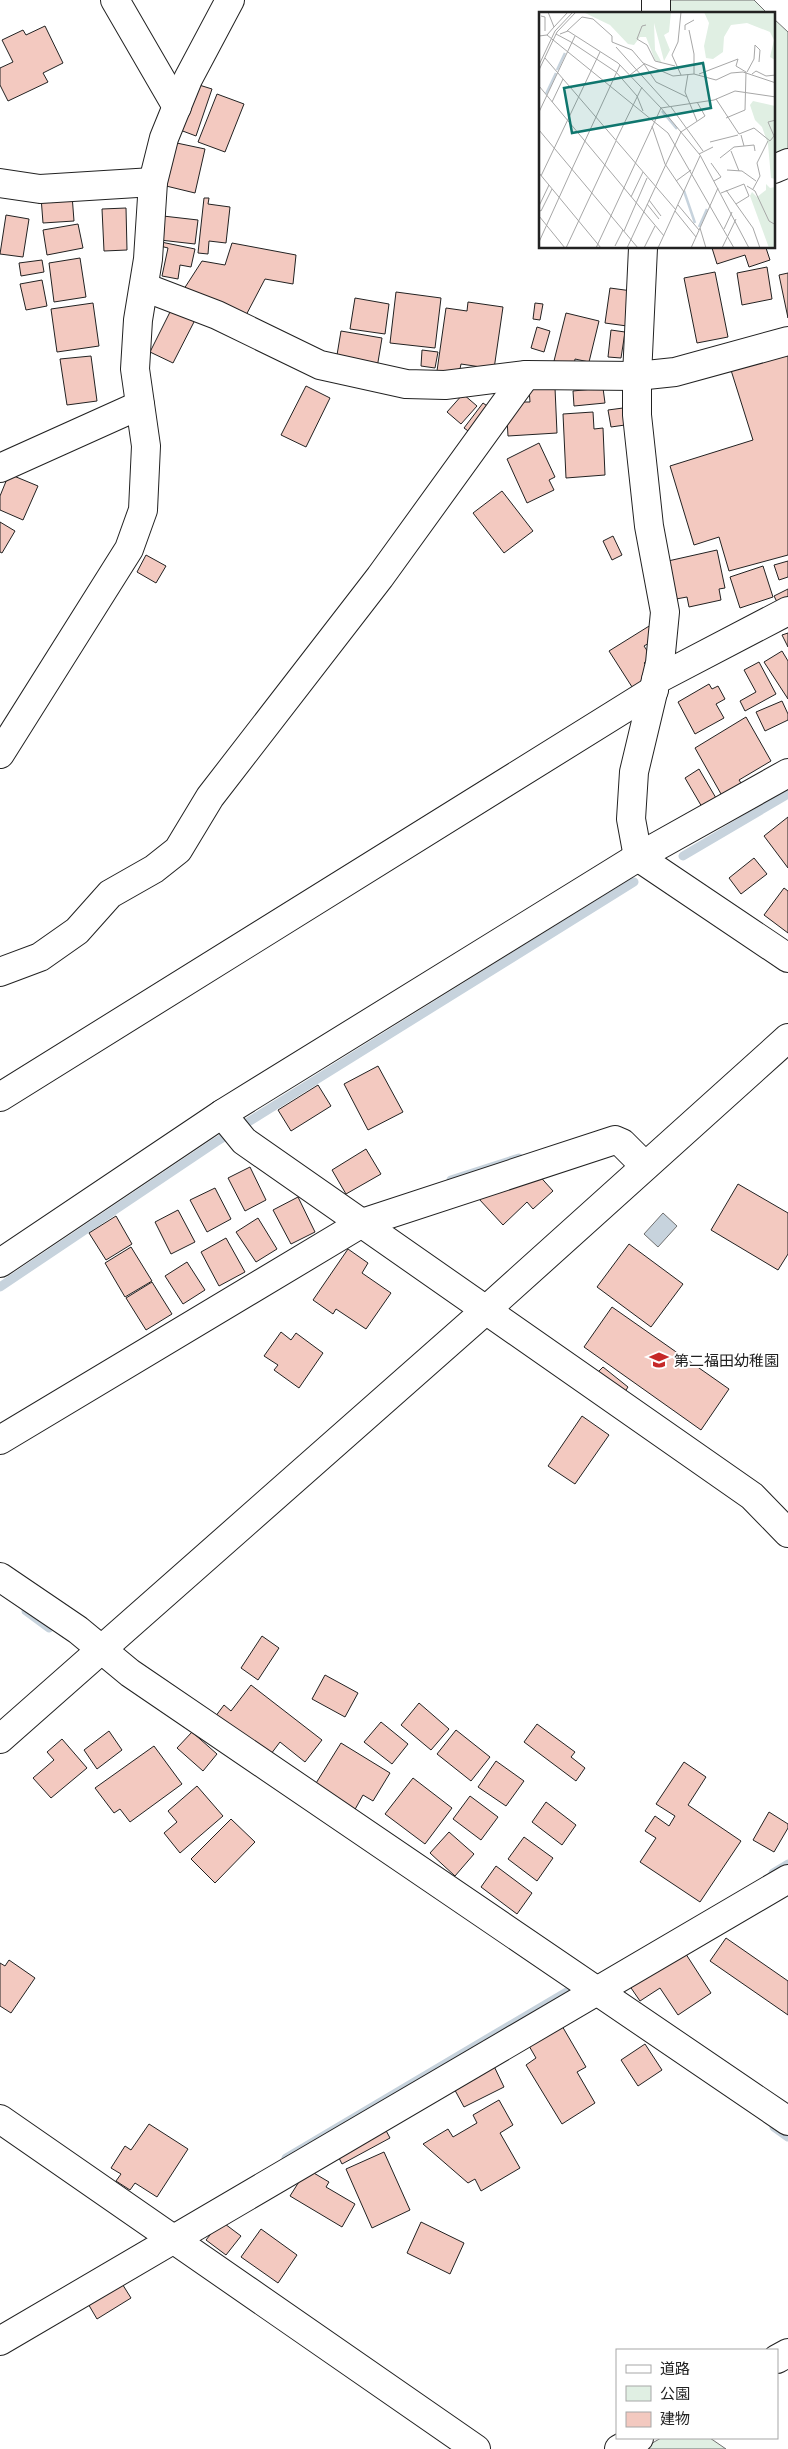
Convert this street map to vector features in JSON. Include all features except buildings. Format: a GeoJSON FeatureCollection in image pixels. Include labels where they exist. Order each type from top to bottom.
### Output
{"type":"FeatureCollection","features":[{"type":"Feature","properties":{"kind":"street"},"geometry":{"type":"LineString","coordinates":[[115,0],[177,107]]}},
{"type":"Feature","properties":{"kind":"street"},"geometry":{"type":"LineString","coordinates":[[0,754],[129,549],[143,510],[146,446],[135,369],[138,320],[148,259],[152,182],[164,138],[188,79],[230,0]]}},
{"type":"Feature","properties":{"kind":"street"},"geometry":{"type":"LineString","coordinates":[[776,168],[788,163]]}},
{"type":"Feature","properties":{"kind":"street"},"geometry":{"type":"LineString","coordinates":[[0,183],[40,189],[152,182]]}},
{"type":"Feature","properties":{"kind":"street"},"geometry":{"type":"LineString","coordinates":[[643,249],[637,414],[649,526],[665,612],[655,685],[634,772],[631,819],[638,857],[788,958]]}},
{"type":"Feature","properties":{"kind":"street"},"geometry":{"type":"LineString","coordinates":[[144,287],[217,314],[320,365],[406,384],[445,385],[526,375],[637,376],[675,372],[788,341]]}},
{"type":"Feature","properties":{"kind":"street"},"geometry":{"type":"LineString","coordinates":[[0,972],[40,957],[62,942],[77,931],[110,894],[154,869],[178,850],[210,797],[380,576],[526,375]]}},
{"type":"Feature","properties":{"kind":"street"},"geometry":{"type":"LineString","coordinates":[[0,468],[140,405]]}},
{"type":"Feature","properties":{"kind":"street"},"geometry":{"type":"LineString","coordinates":[[0,1097],[655,685],[788,611]]}},
{"type":"Feature","properties":{"kind":"street"},"geometry":{"type":"LineString","coordinates":[[0,1263],[229,1124],[638,857],[788,773]]}},
{"type":"Feature","properties":{"kind":"street"},"geometry":{"type":"LineString","coordinates":[[0,1739],[486,1310],[788,1038]]}},
{"type":"Feature","properties":{"kind":"street"},"geometry":{"type":"LineString","coordinates":[[229,1124],[356,1219],[752,1496],[788,1533]]}},
{"type":"Feature","properties":{"kind":"street"},"geometry":{"type":"LineString","coordinates":[[0,1440],[356,1219],[615,1140],[622,1142],[645,1166]]}},
{"type":"Feature","properties":{"kind":"street"},"geometry":{"type":"LineString","coordinates":[[0,1577],[78,1630],[138,1678],[587,1990],[788,2121]]}},
{"type":"Feature","properties":{"kind":"street"},"geometry":{"type":"LineString","coordinates":[[0,2341],[168,2236],[587,1990],[788,1880]]}},
{"type":"Feature","properties":{"kind":"street"},"geometry":{"type":"LineString","coordinates":[[0,2119],[476,2449]]}},
{"type":"Feature","properties":{"kind":"street"},"geometry":{"type":"LineString","coordinates":[[619,2449],[637,2439]]}},
{"type":"Feature","properties":{"kind":"green space"},"geometry":{"type":"Polygon","coordinates":[[[668,0],[754,0],[766,12],[667,12],[668,0]]]}},
{"type":"Feature","properties":{"kind":"green space"},"geometry":{"type":"Polygon","coordinates":[[[776,21],[788,32],[788,153],[776,157],[776,21]]]}},
{"type":"Feature","properties":{"kind":"green space"},"geometry":{"type":"Polygon","coordinates":[[[659,2439],[711,2439],[726,2449],[642,2449],[659,2439]]]}},
{"type":"Feature","properties":{"kind":"shaded area"},"geometry":{"type":"Polygon","coordinates":[[[663,1213],[677,1226],[658,1247],[644,1234],[663,1213]]]}},
{"type":"Feature","properties":{"kind":"waterway"},"geometry":{"type":"LineString","coordinates":[[683,856],[788,794]]}},
{"type":"Feature","properties":{"kind":"waterway"},"geometry":{"type":"LineString","coordinates":[[0,1287],[216,1142],[634,882]]}},
{"type":"Feature","properties":{"kind":"waterway"},"geometry":{"type":"LineString","coordinates":[[451,1180],[519,1158]]}},
{"type":"Feature","properties":{"kind":"waterway"},"geometry":{"type":"LineString","coordinates":[[26,1611],[49,1628]]}},
{"type":"Feature","properties":{"kind":"waterway"},"geometry":{"type":"LineString","coordinates":[[773,1873],[788,1864]]}},
{"type":"Feature","properties":{"kind":"waterway"},"geometry":{"type":"LineString","coordinates":[[286,2158],[580,1984]]}},
{"type":"Feature","properties":{"kind":"waterway"},"geometry":{"type":"LineString","coordinates":[[774,2127],[788,2137]]}},
{"type":"Feature","properties":{"kind":"place","name":"第二福田幼稚園"},"geometry":{"type":"Point","coordinates":[659,1360]}}]}
